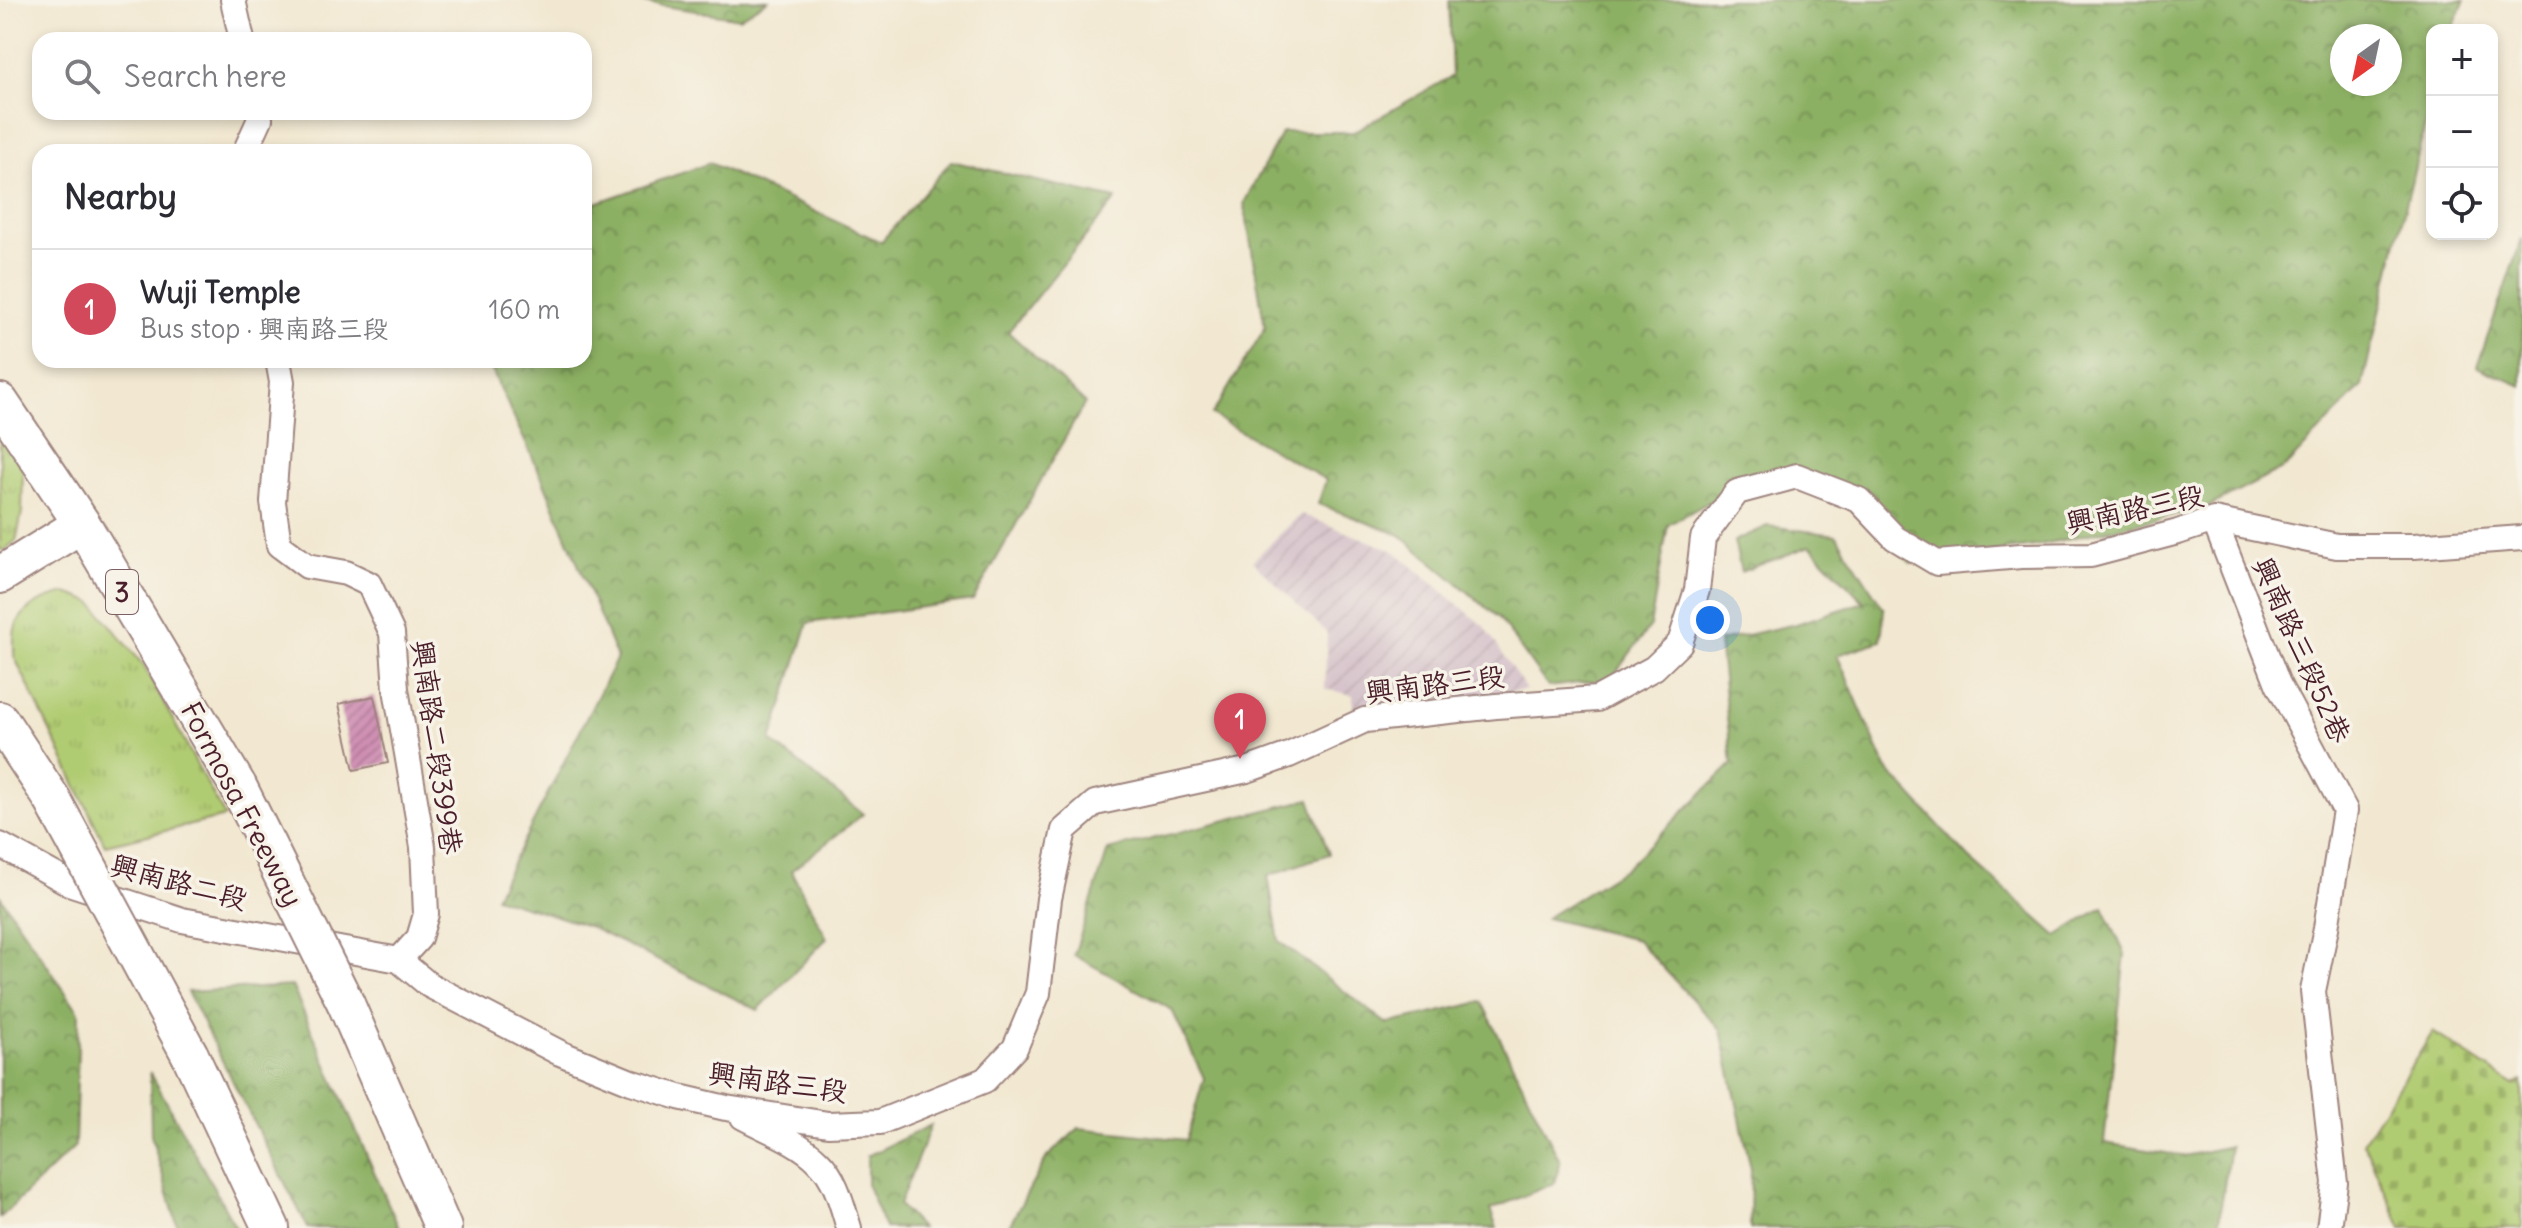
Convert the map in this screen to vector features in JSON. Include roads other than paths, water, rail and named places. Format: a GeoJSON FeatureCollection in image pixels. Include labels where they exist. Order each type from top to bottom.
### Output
{"type":"FeatureCollection","features":[{"type":"Feature","properties":{"kind":"highway","name":"Formosa Freeway"},"geometry":{"type":"LineString","coordinates":[[0,402],[82,524],[238,786],[346,1004],[443,1228]]}},
{"type":"Feature","properties":{"kind":"highway"},"geometry":{"type":"LineString","coordinates":[[0,575],[82,524]]}},
{"type":"Feature","properties":{"kind":"highway"},"geometry":{"type":"LineString","coordinates":[[0,720],[52,799],[190,1055],[271,1228]]}},
{"type":"Feature","properties":{"kind":"street"},"geometry":{"type":"LineString","coordinates":[[233,0],[240,32]]}},
{"type":"Feature","properties":{"kind":"street"},"geometry":{"type":"LineString","coordinates":[[249,144],[260,120]]}},
{"type":"Feature","properties":{"kind":"street","name":"興南路二段399巷"},"geometry":{"type":"LineString","coordinates":[[279,368],[282,382],[273,502],[279,545],[307,566],[346,573],[369,584],[392,633],[396,689],[423,847],[426,914],[419,938],[399,960]]}},
{"type":"Feature","properties":{"kind":"street","name":"興南路三段"},"geometry":{"type":"LineString","coordinates":[[399,960],[429,985],[560,1053],[631,1082],[726,1108],[828,1124],[880,1122],[985,1080],[1015,1048],[1038,993],[1049,899],[1064,830],[1095,803],[1247,770],[1289,755],[1365,720],[1597,699],[1654,668],[1680,643],[1697,590],[1703,538],[1737,492],[1797,476],[1859,500],[1895,538],[1937,563],[2021,556],[2091,555],[2214,520],[2337,546],[2414,546],[2522,538]]}},
{"type":"Feature","properties":{"kind":"street","name":"興南路三段52巷"},"geometry":{"type":"LineString","coordinates":[[2214,520],[2278,684],[2345,810],[2313,991],[2335,1183],[2329,1228]]}},
{"type":"Feature","properties":{"kind":"street","name":"興南路二段"},"geometry":{"type":"LineString","coordinates":[[0,845],[69,883],[182,920],[399,960]]}},
{"type":"Feature","properties":{"kind":"street"},"geometry":{"type":"LineString","coordinates":[[726,1108],[819,1161],[839,1193],[849,1228]]}},
{"type":"Feature","properties":{"kind":"place","name":"Wuji Temple"},"geometry":{"type":"Point","coordinates":[1240,759]}}]}
